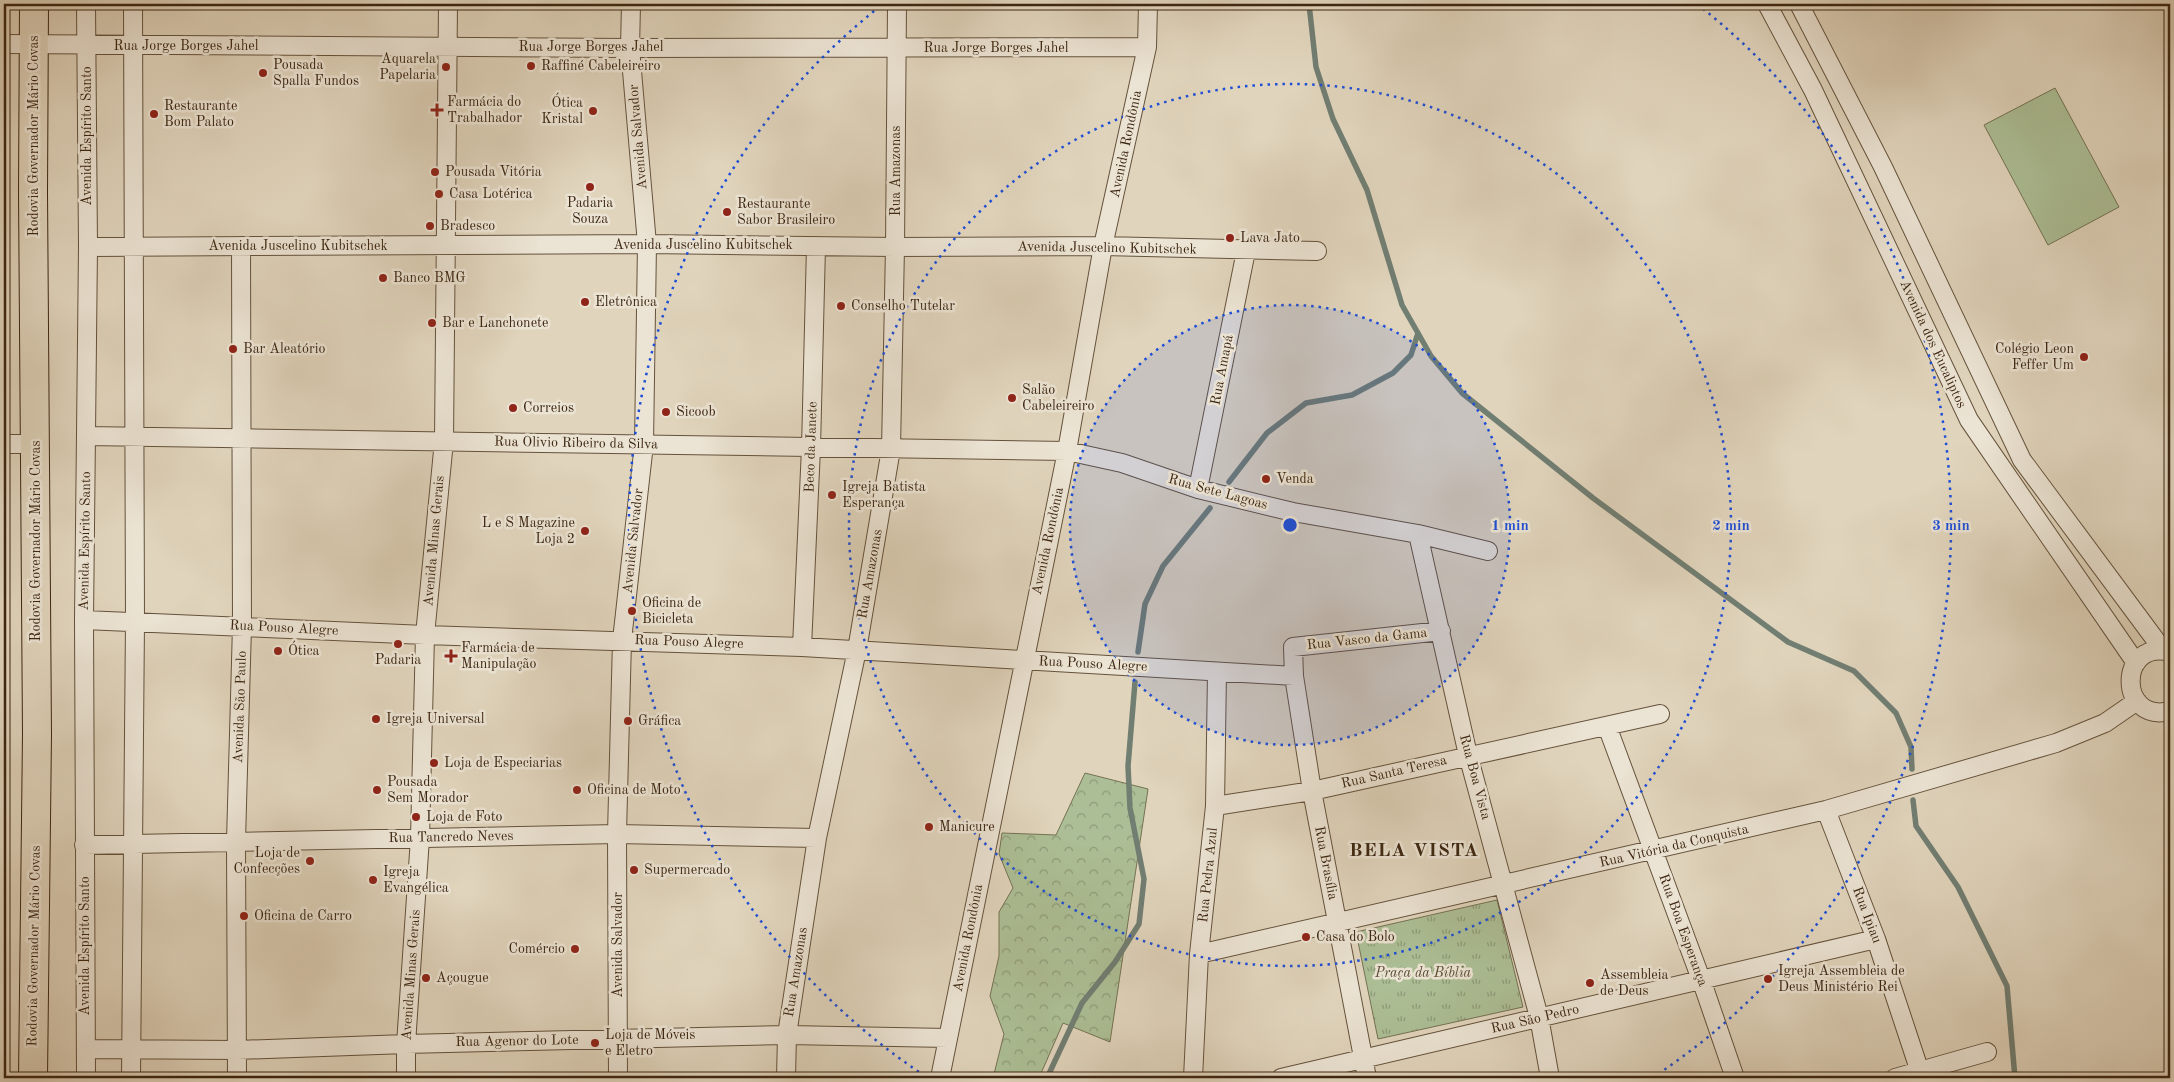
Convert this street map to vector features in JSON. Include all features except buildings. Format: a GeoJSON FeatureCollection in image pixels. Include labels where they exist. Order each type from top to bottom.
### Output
{"type":"FeatureCollection","features":[{"type":"Feature","properties":{"kind":"highway","name":"Rodovia Governador Mário Covas"},"geometry":{"type":"LineString","coordinates":[[33,1078],[37,744],[33,192],[34,4]]}},
{"type":"Feature","properties":{"kind":"street","name":"Avenida Espírito Santo"},"geometry":{"type":"LineString","coordinates":[[86,4],[88,247],[84,620],[86,1078]]}},
{"type":"Feature","properties":{"kind":"street"},"geometry":{"type":"LineString","coordinates":[[131,1078],[135,621],[133,4]]}},
{"type":"Feature","properties":{"kind":"street","name":"Avenida Minas Gerais"},"geometry":{"type":"LineString","coordinates":[[406,1078],[406,1044],[420,838],[425,635],[444,441],[448,4]]}},
{"type":"Feature","properties":{"kind":"street","name":"Avenida Salvador"},"geometry":{"type":"LineString","coordinates":[[618,1078],[617,834],[622,640],[644,444],[648,244],[630,48],[631,4]]}},
{"type":"Feature","properties":{"kind":"street","name":"Rua Amazonas"},"geometry":{"type":"LineString","coordinates":[[786,1078],[787,1035],[817,838],[857,650],[891,448],[897,4]]}},
{"type":"Feature","properties":{"kind":"street","name":"Avenida Rondônia"},"geometry":{"type":"LineString","coordinates":[[940,1078],[1023,660],[1067,451],[1104,246],[1147,47],[1148,4]]}},
{"type":"Feature","properties":{"kind":"street","name":"Avenida dos Eucaliptos"},"geometry":{"type":"LineString","coordinates":[[1767,4],[1813,90],[1969,420],[2136,663]]}},
{"type":"Feature","properties":{"kind":"street"},"geometry":{"type":"LineString","coordinates":[[1799,4],[1883,167],[2022,460],[2167,651]]}},
{"type":"Feature","properties":{"kind":"street","name":"Rua Jorge Borges Jahel"},"geometry":{"type":"LineString","coordinates":[[4,44],[630,48],[1147,47]]}},
{"type":"Feature","properties":{"kind":"street","name":"Avenida Juscelino Kubitschek"},"geometry":{"type":"LineString","coordinates":[[88,247],[648,244],[895,248],[1104,246],[1246,251],[1317,251]]}},
{"type":"Feature","properties":{"kind":"street","name":"Avenida São Paulo"},"geometry":{"type":"LineString","coordinates":[[237,1078],[236,841],[242,626],[241,246]]}},
{"type":"Feature","properties":{"kind":"street","name":"Beco da Janete"},"geometry":{"type":"LineString","coordinates":[[802,647],[811,448],[816,246]]}},
{"type":"Feature","properties":{"kind":"street","name":"Rua Amapá"},"geometry":{"type":"LineString","coordinates":[[1198,489],[1246,251]]}},
{"type":"Feature","properties":{"kind":"street","name":"Rua Olivio Ribeiro da Silva"},"geometry":{"type":"LineString","coordinates":[[86,436],[1067,451]]}},
{"type":"Feature","properties":{"kind":"street"},"geometry":{"type":"LineString","coordinates":[[4,444],[35,444]]}},
{"type":"Feature","properties":{"kind":"street","name":"Rua Sete Lagoas"},"geometry":{"type":"LineString","coordinates":[[1067,451],[1122,463],[1198,489],[1293,512],[1418,534],[1488,551]]}},
{"type":"Feature","properties":{"kind":"street","name":"Rua Boa Vista"},"geometry":{"type":"LineString","coordinates":[[1418,534],[1468,755],[1505,885],[1539,1017],[1550,1078]]}},
{"type":"Feature","properties":{"kind":"street","name":"Rua Pouso Alegre"},"geometry":{"type":"LineString","coordinates":[[84,620],[425,635],[802,647],[1294,676]]}},
{"type":"Feature","properties":{"kind":"street","name":"Rua Vasco da Gama"},"geometry":{"type":"LineString","coordinates":[[1294,647],[1441,631]]}},
{"type":"Feature","properties":{"kind":"street","name":"Rua Brasília"},"geometry":{"type":"LineString","coordinates":[[1294,647],[1294,676],[1312,791],[1368,1078]]}},
{"type":"Feature","properties":{"kind":"street"},"geometry":{"type":"LineString","coordinates":[[2167,651],[2148,653],[2136,663],[2130,682],[2137,701],[2154,712],[2170,711]]}},
{"type":"Feature","properties":{"kind":"street","name":"Rua Pedra Azul"},"geometry":{"type":"LineString","coordinates":[[1193,1078],[1199,954],[1215,806],[1217,672]]}},
{"type":"Feature","properties":{"kind":"street","name":"Rua Vitória da Conquista"},"geometry":{"type":"LineString","coordinates":[[1199,954],[1826,810],[2056,743],[2105,723],[2137,701]]}},
{"type":"Feature","properties":{"kind":"street","name":"Rua Santa Teresa"},"geometry":{"type":"LineString","coordinates":[[1215,806],[1312,791],[1660,714]]}},
{"type":"Feature","properties":{"kind":"street","name":"Rua Boa Esperança"},"geometry":{"type":"LineString","coordinates":[[1607,726],[1702,982],[1735,1078]]}},
{"type":"Feature","properties":{"kind":"street","name":"Rua Ipiau"},"geometry":{"type":"LineString","coordinates":[[1826,810],[1876,939],[1921,1075]]}},
{"type":"Feature","properties":{"kind":"street","name":"Rua Tancredo Neves"},"geometry":{"type":"LineString","coordinates":[[84,845],[132,842],[617,834],[817,838]]}},
{"type":"Feature","properties":{"kind":"street","name":"Rua São Pedro"},"geometry":{"type":"LineString","coordinates":[[1281,1078],[1539,1017],[1702,982],[1876,939]]}},
{"type":"Feature","properties":{"kind":"street","name":"Rua Agenor do Lote"},"geometry":{"type":"LineString","coordinates":[[86,1049],[238,1050],[618,1038],[787,1035],[948,1038]]}},
{"type":"Feature","properties":{"kind":"street"},"geometry":{"type":"LineString","coordinates":[[1894,1078],[1921,1075],[1987,1052]]}},
{"type":"Feature","properties":{"kind":"green space"},"geometry":{"type":"Polygon","coordinates":[[[2055,88],[2119,207],[2048,245],[1984,125],[2055,88]]]}},
{"type":"Feature","properties":{"kind":"green space"},"geometry":{"type":"Polygon","coordinates":[[[1085,773],[1148,789],[1110,1042],[1063,1023],[1039,1078],[993,1078],[1004,1034],[990,996],[999,956],[999,912],[1013,888],[999,854],[1002,833],[1056,835],[1085,773]]]}},
{"type":"Feature","properties":{"kind":"green space","name":"Praça da Bíblia"},"geometry":{"type":"Polygon","coordinates":[[[1497,900],[1523,1007],[1378,1039],[1356,932],[1497,900]]]}},
{"type":"Feature","properties":{"kind":"waterway"},"geometry":{"type":"LineString","coordinates":[[1309,4],[1316,67],[1333,119],[1367,190],[1402,305],[1431,356],[1462,393],[1593,498],[1788,642],[1854,671],[1896,713],[1911,747],[1912,769]]}},
{"type":"Feature","properties":{"kind":"waterway"},"geometry":{"type":"LineString","coordinates":[[1229,482],[1267,433],[1306,403],[1352,395],[1393,373],[1411,355],[1418,333]]}},
{"type":"Feature","properties":{"kind":"waterway"},"geometry":{"type":"LineString","coordinates":[[1138,652],[1145,604],[1163,566],[1210,508]]}},
{"type":"Feature","properties":{"kind":"waterway"},"geometry":{"type":"LineString","coordinates":[[1047,1078],[1082,1003],[1115,962],[1139,924],[1144,879],[1130,808],[1128,766],[1135,682]]}},
{"type":"Feature","properties":{"kind":"waterway"},"geometry":{"type":"LineString","coordinates":[[1913,800],[1916,826],[1958,887],[2007,986],[2015,1078]]}},
{"type":"Feature","properties":{"kind":"place","name":"Raffiné Cabeleireiro"},"geometry":{"type":"Point","coordinates":[531,66]}},
{"type":"Feature","properties":{"kind":"place","name":"Aquarela Papelaria"},"geometry":{"type":"Point","coordinates":[446,67]}},
{"type":"Feature","properties":{"kind":"place","name":"Pousada Spalla Fundos"},"geometry":{"type":"Point","coordinates":[263,73]}},
{"type":"Feature","properties":{"kind":"place","name":"Farmácia do Trabalhador"},"geometry":{"type":"Point","coordinates":[437,110]}},
{"type":"Feature","properties":{"kind":"place","name":"Ótica Kristal"},"geometry":{"type":"Point","coordinates":[593,111]}},
{"type":"Feature","properties":{"kind":"place","name":"Restaurante Bom Palato"},"geometry":{"type":"Point","coordinates":[154,114]}},
{"type":"Feature","properties":{"kind":"place","name":"Pousada Vitória"},"geometry":{"type":"Point","coordinates":[435,172]}},
{"type":"Feature","properties":{"kind":"place","name":"Padaria Souza"},"geometry":{"type":"Point","coordinates":[590,187]}},
{"type":"Feature","properties":{"kind":"place","name":"Casa Lotérica"},"geometry":{"type":"Point","coordinates":[439,194]}},
{"type":"Feature","properties":{"kind":"place","name":"Restaurante Sabor Brasileiro"},"geometry":{"type":"Point","coordinates":[727,212]}},
{"type":"Feature","properties":{"kind":"place","name":"Bradesco"},"geometry":{"type":"Point","coordinates":[430,226]}},
{"type":"Feature","properties":{"kind":"place","name":"Lava Jato"},"geometry":{"type":"Point","coordinates":[1230,238]}},
{"type":"Feature","properties":{"kind":"place","name":"Banco BMG"},"geometry":{"type":"Point","coordinates":[383,278]}},
{"type":"Feature","properties":{"kind":"place","name":"Eletrônica"},"geometry":{"type":"Point","coordinates":[585,302]}},
{"type":"Feature","properties":{"kind":"place","name":"Conselho Tutelar"},"geometry":{"type":"Point","coordinates":[841,306]}},
{"type":"Feature","properties":{"kind":"place","name":"Bar e Lanchonete"},"geometry":{"type":"Point","coordinates":[432,323]}},
{"type":"Feature","properties":{"kind":"place","name":"Bar Aleatório"},"geometry":{"type":"Point","coordinates":[233,349]}},
{"type":"Feature","properties":{"kind":"place","name":"Colégio Leon Feffer Um"},"geometry":{"type":"Point","coordinates":[2084,357]}},
{"type":"Feature","properties":{"kind":"place","name":"Salão Cabeleireiro"},"geometry":{"type":"Point","coordinates":[1012,398]}},
{"type":"Feature","properties":{"kind":"place","name":"Correios"},"geometry":{"type":"Point","coordinates":[513,408]}},
{"type":"Feature","properties":{"kind":"place","name":"Sicoob"},"geometry":{"type":"Point","coordinates":[666,412]}},
{"type":"Feature","properties":{"kind":"place","name":"Venda"},"geometry":{"type":"Point","coordinates":[1266,479]}},
{"type":"Feature","properties":{"kind":"place","name":"Igreja Batista Esperança"},"geometry":{"type":"Point","coordinates":[832,495]}},
{"type":"Feature","properties":{"kind":"place","name":"L e S Magazine Loja 2"},"geometry":{"type":"Point","coordinates":[585,531]}},
{"type":"Feature","properties":{"kind":"place","name":"Oficina de Bicicleta"},"geometry":{"type":"Point","coordinates":[632,611]}},
{"type":"Feature","properties":{"kind":"place","name":"Padaria"},"geometry":{"type":"Point","coordinates":[398,644]}},
{"type":"Feature","properties":{"kind":"place","name":"Ótica"},"geometry":{"type":"Point","coordinates":[278,651]}},
{"type":"Feature","properties":{"kind":"place","name":"Farmácia de Manipulação"},"geometry":{"type":"Point","coordinates":[451,656]}},
{"type":"Feature","properties":{"kind":"place","name":"Igreja Universal"},"geometry":{"type":"Point","coordinates":[376,719]}},
{"type":"Feature","properties":{"kind":"place","name":"Gráfica"},"geometry":{"type":"Point","coordinates":[628,721]}},
{"type":"Feature","properties":{"kind":"place","name":"Loja de Especiarias"},"geometry":{"type":"Point","coordinates":[434,763]}},
{"type":"Feature","properties":{"kind":"place","name":"Pousada Sem Morador"},"geometry":{"type":"Point","coordinates":[377,790]}},
{"type":"Feature","properties":{"kind":"place","name":"Oficina de Moto"},"geometry":{"type":"Point","coordinates":[577,790]}},
{"type":"Feature","properties":{"kind":"place","name":"Loja de Foto"},"geometry":{"type":"Point","coordinates":[416,817]}},
{"type":"Feature","properties":{"kind":"place","name":"Manicure"},"geometry":{"type":"Point","coordinates":[929,827]}},
{"type":"Feature","properties":{"kind":"place","name":"Loja de Confecções"},"geometry":{"type":"Point","coordinates":[310,861]}},
{"type":"Feature","properties":{"kind":"place","name":"Supermercado"},"geometry":{"type":"Point","coordinates":[634,870]}},
{"type":"Feature","properties":{"kind":"place","name":"Igreja Evangélica"},"geometry":{"type":"Point","coordinates":[373,880]}},
{"type":"Feature","properties":{"kind":"place","name":"Oficina de Carro"},"geometry":{"type":"Point","coordinates":[244,916]}},
{"type":"Feature","properties":{"kind":"place","name":"Casa do Bolo"},"geometry":{"type":"Point","coordinates":[1306,937]}},
{"type":"Feature","properties":{"kind":"place","name":"Comércio"},"geometry":{"type":"Point","coordinates":[575,949]}},
{"type":"Feature","properties":{"kind":"place","name":"Açougue"},"geometry":{"type":"Point","coordinates":[426,978]}},
{"type":"Feature","properties":{"kind":"place","name":"Igreja Assembleia de Deus Ministério Rei"},"geometry":{"type":"Point","coordinates":[1768,979]}},
{"type":"Feature","properties":{"kind":"place","name":"Assembleia de Deus"},"geometry":{"type":"Point","coordinates":[1590,983]}},
{"type":"Feature","properties":{"kind":"place","name":"Loja de Móveis e Eletro"},"geometry":{"type":"Point","coordinates":[595,1043]}},
{"type":"Feature","properties":{"kind":"district","name":"BELA VISTA"},"geometry":{"type":"Point","coordinates":[1414,851]}}]}
